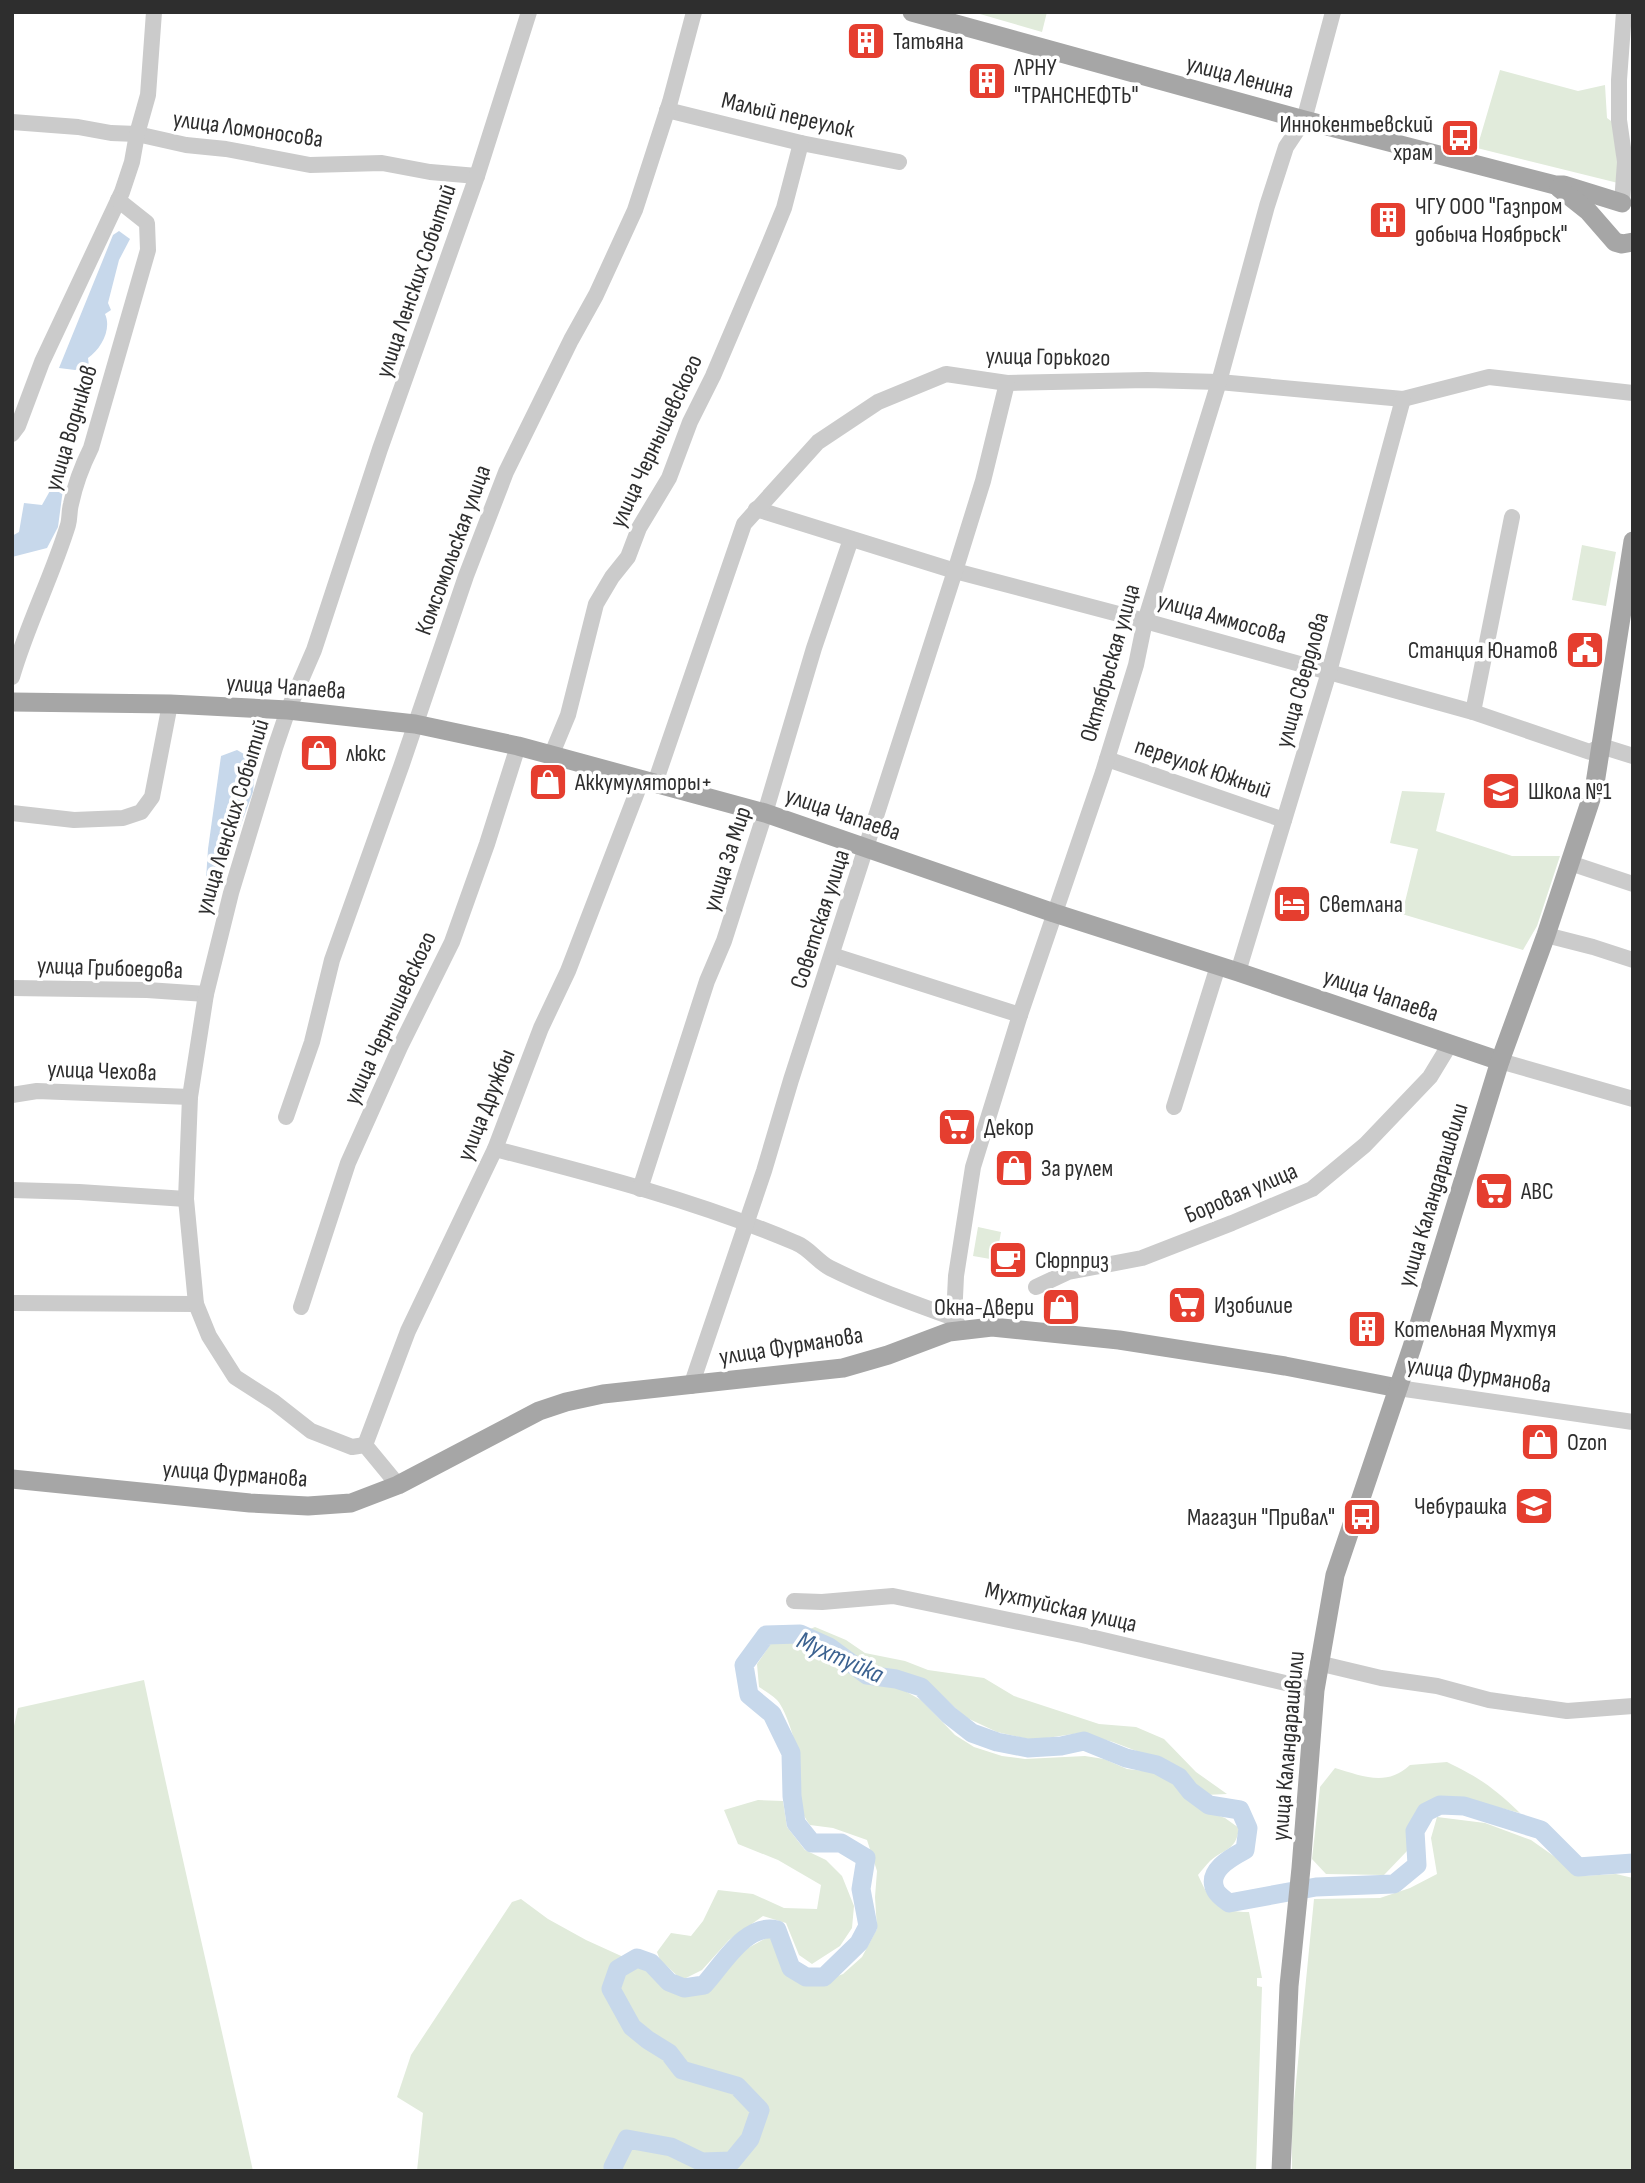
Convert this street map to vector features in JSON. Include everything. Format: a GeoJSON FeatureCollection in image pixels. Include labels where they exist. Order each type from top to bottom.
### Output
{"type":"FeatureCollection","features":[{"type":"Feature","properties":{"kind":"main road","name":"улица Ленина"},"geometry":{"type":"LineString","coordinates":[[912,12],[1304,120],[1627,203]]}},
{"type":"Feature","properties":{"kind":"main road","name":"улица Ленина"},"geometry":{"type":"LineString","coordinates":[[1555,185],[1588,211],[1615,242],[1629,247]]}},
{"type":"Feature","properties":{"kind":"main road"},"geometry":{"type":"LineString","coordinates":[[1606,232],[1604,225],[1608,211],[1627,203]]}},
{"type":"Feature","properties":{"kind":"main road","name":"улица Каландарашвили"},"geometry":{"type":"LineString","coordinates":[[1281,2171],[1289,1986],[1314,1690],[1335,1575],[1398,1388],[1500,1062],[1594,790],[1633,541]]}},
{"type":"Feature","properties":{"kind":"main road","name":"улица Чапаева"},"geometry":{"type":"LineString","coordinates":[[12,702],[170,704],[288,710],[415,723],[517,746],[765,813],[1500,1062]]}},
{"type":"Feature","properties":{"kind":"main road","name":"улица Фурманова"},"geometry":{"type":"LineString","coordinates":[[12,1479],[250,1503],[308,1506],[351,1503],[398,1485],[539,1411],[566,1402],[603,1394],[843,1368],[958,1324],[1119,1340],[1285,1366],[1398,1388]]}},
{"type":"Feature","properties":{"kind":"street","name":"улица Водников"},"geometry":{"type":"LineString","coordinates":[[12,434],[18,426],[42,362],[118,200],[132,162],[148,95],[154,12]]}},
{"type":"Feature","properties":{"kind":"street","name":"улица Ленских Событий"},"geometry":{"type":"LineString","coordinates":[[365,1445],[352,1447],[311,1431],[274,1402],[235,1377],[209,1336],[197,1304],[186,1199],[190,1097],[206,994],[231,893],[288,710],[314,650],[376,461],[477,176],[529,12]]}},
{"type":"Feature","properties":{"kind":"street","name":"Комсомольская улица"},"geometry":{"type":"LineString","coordinates":[[285,1117],[312,1042],[332,960],[466,576],[506,472],[630,222],[667,110],[694,12]]}},
{"type":"Feature","properties":{"kind":"street","name":"Октябрьская улица"},"geometry":{"type":"LineString","coordinates":[[958,1324],[956,1276],[973,1167],[1020,1015],[1107,759],[1136,665],[1145,621],[1219,382],[1267,206],[1286,147],[1304,120],[1333,12]]}},
{"type":"Feature","properties":{"kind":"street"},"geometry":{"type":"LineString","coordinates":[[1624,12],[1619,120],[1627,203]]}},
{"type":"Feature","properties":{"kind":"street","name":"Малый переулок"},"geometry":{"type":"LineString","coordinates":[[667,110],[802,143],[899,162]]}},
{"type":"Feature","properties":{"kind":"street","name":"улица Ломоносова"},"geometry":{"type":"LineString","coordinates":[[12,121],[137,134],[186,145],[226,149],[310,165],[382,163],[430,172],[477,176]]}},
{"type":"Feature","properties":{"kind":"street","name":"улица Чернышевского"},"geometry":{"type":"LineString","coordinates":[[551,755],[568,715],[596,604],[628,557],[639,528],[669,478],[690,422],[713,376],[784,208],[802,143]]}},
{"type":"Feature","properties":{"kind":"street","name":"улица Водников"},"geometry":{"type":"LineString","coordinates":[[12,677],[70,521],[70,506],[91,448],[148,250],[147,223],[118,200]]}},
{"type":"Feature","properties":{"kind":"street","name":"улица Горького"},"geometry":{"type":"LineString","coordinates":[[648,781],[744,524],[818,442],[878,402],[946,374],[1007,383],[1147,380],[1219,382],[1404,399],[1489,377],[1633,393]]}},
{"type":"Feature","properties":{"kind":"street","name":"Советская улица"},"geometry":{"type":"LineString","coordinates":[[691,1385],[747,1223],[955,571],[983,481],[1007,383]]}},
{"type":"Feature","properties":{"kind":"street","name":"улица Свердлова"},"geometry":{"type":"LineString","coordinates":[[1238,972],[1329,672],[1404,399]]}},
{"type":"Feature","properties":{"kind":"street","name":"улица Аммосова"},"geometry":{"type":"LineString","coordinates":[[756,509],[955,571],[1473,712],[1590,752],[1601,746],[1633,756]]}},
{"type":"Feature","properties":{"kind":"street"},"geometry":{"type":"LineString","coordinates":[[1473,712],[1512,517]]}},
{"type":"Feature","properties":{"kind":"street","name":"улица За Мир"},"geometry":{"type":"LineString","coordinates":[[640,1189],[707,981],[724,941],[814,648],[851,540]]}},
{"type":"Feature","properties":{"kind":"street"},"geometry":{"type":"LineString","coordinates":[[12,814],[74,820],[123,818],[141,812],[152,797],[170,704]]}},
{"type":"Feature","properties":{"kind":"street","name":"улица Чернышевского"},"geometry":{"type":"LineString","coordinates":[[301,1307],[348,1163],[400,1047],[452,942],[487,844],[517,746]]}},
{"type":"Feature","properties":{"kind":"street","name":"переулок Южный"},"geometry":{"type":"LineString","coordinates":[[1107,759],[1284,820]]}},
{"type":"Feature","properties":{"kind":"street","name":"улица Дружбы"},"geometry":{"type":"LineString","coordinates":[[365,1445],[408,1331],[495,1149],[541,1028],[568,971],[648,781]]}},
{"type":"Feature","properties":{"kind":"street"},"geometry":{"type":"LineString","coordinates":[[1570,863],[1633,884]]}},
{"type":"Feature","properties":{"kind":"street"},"geometry":{"type":"LineString","coordinates":[[1545,935],[1633,960]]}},
{"type":"Feature","properties":{"kind":"street"},"geometry":{"type":"LineString","coordinates":[[832,956],[1020,1015]]}},
{"type":"Feature","properties":{"kind":"street"},"geometry":{"type":"LineString","coordinates":[[1174,1107],[1218,966]]}},
{"type":"Feature","properties":{"kind":"street","name":"улица Грибоедова"},"geometry":{"type":"LineString","coordinates":[[12,988],[147,990],[206,994]]}},
{"type":"Feature","properties":{"kind":"street","name":"Боровая улица"},"geometry":{"type":"LineString","coordinates":[[1036,1287],[1068,1272],[1142,1258],[1312,1189],[1365,1145],[1430,1077],[1450,1044]]}},
{"type":"Feature","properties":{"kind":"street","name":"улица Чапаева"},"geometry":{"type":"LineString","coordinates":[[1500,1062],[1633,1099]]}},
{"type":"Feature","properties":{"kind":"street","name":"улица Чехова"},"geometry":{"type":"LineString","coordinates":[[12,1095],[37,1091],[190,1097]]}},
{"type":"Feature","properties":{"kind":"street"},"geometry":{"type":"LineString","coordinates":[[495,1149],[640,1189],[747,1223],[801,1244],[828,1267],[958,1324]]}},
{"type":"Feature","properties":{"kind":"street"},"geometry":{"type":"LineString","coordinates":[[12,1190],[186,1199]]}},
{"type":"Feature","properties":{"kind":"street"},"geometry":{"type":"LineString","coordinates":[[12,1303],[197,1304]]}},
{"type":"Feature","properties":{"kind":"street","name":"улица Фурманова"},"geometry":{"type":"LineString","coordinates":[[1398,1388],[1633,1422]]}},
{"type":"Feature","properties":{"kind":"street"},"geometry":{"type":"LineString","coordinates":[[365,1445],[398,1485]]}},
{"type":"Feature","properties":{"kind":"street","name":"Мухтуйская улица"},"geometry":{"type":"LineString","coordinates":[[794,1601],[822,1602],[893,1596],[1083,1635],[1314,1690]]}},
{"type":"Feature","properties":{"kind":"street"},"geometry":{"type":"LineString","coordinates":[[1318,1663],[1381,1678],[1437,1686],[1489,1700],[1567,1711],[1633,1706]]}},
{"type":"Feature","properties":{"kind":"green space"},"geometry":{"type":"Polygon","coordinates":[[[973,12],[1047,12],[1042,32],[973,12]]]}},
{"type":"Feature","properties":{"kind":"green space"},"geometry":{"type":"Polygon","coordinates":[[[1500,70],[1578,91],[1605,85],[1607,118],[1615,124],[1618,183],[1477,148],[1500,70]]]}},
{"type":"Feature","properties":{"kind":"green space"},"geometry":{"type":"Polygon","coordinates":[[[1582,545],[1616,552],[1606,606],[1572,600],[1582,545]]]}},
{"type":"Feature","properties":{"kind":"green space"},"geometry":{"type":"Polygon","coordinates":[[[1402,791],[1445,793],[1436,831],[1512,856],[1560,856],[1537,926],[1523,950],[1402,914],[1418,849],[1390,843],[1402,791]]]}},
{"type":"Feature","properties":{"kind":"green space"},"geometry":{"type":"Polygon","coordinates":[[[978,1227],[1001,1232],[996,1260],[973,1256],[978,1227]]]}},
{"type":"Feature","properties":{"kind":"green space"},"geometry":{"type":"Polygon","coordinates":[[[815,1627],[846,1640],[865,1653],[905,1661],[928,1670],[984,1678],[1014,1696],[1099,1724],[1136,1727],[1164,1739],[1196,1772],[1227,1794],[1205,1795],[1185,1774],[1165,1762],[1113,1742],[1080,1733],[1033,1740],[997,1732],[965,1717],[932,1686],[868,1667],[805,1631],[815,1627]]]}},
{"type":"Feature","properties":{"kind":"green space"},"geometry":{"type":"Polygon","coordinates":[[[800,1641],[851,1668],[860,1677],[874,1684],[898,1687],[921,1700],[955,1735],[974,1747],[1002,1756],[1025,1759],[1085,1756],[1104,1759],[1127,1769],[1162,1773],[1200,1809],[1225,1818],[1239,1828],[1232,1845],[1210,1861],[1198,1875],[1216,1904],[1229,1910],[1249,1912],[1262,1978],[1257,1978],[1257,1986],[1262,1987],[1256,2171],[417,2171],[423,2113],[397,2097],[411,2055],[512,1902],[521,1899],[548,1919],[586,1940],[652,1970],[669,1990],[688,1996],[709,1990],[737,1954],[772,1935],[788,1969],[802,1982],[817,1984],[843,1974],[862,1957],[877,1929],[877,1871],[867,1840],[833,1828],[810,1825],[804,1817],[799,1802],[799,1762],[788,1720],[777,1700],[759,1687],[757,1664],[772,1642],[800,1641]]]}},
{"type":"Feature","properties":{"kind":"green space"},"geometry":{"type":"Polygon","coordinates":[[[144,1680],[253,2171],[12,2171],[12,1735],[18,1708],[144,1680]]]}},
{"type":"Feature","properties":{"kind":"green space"},"geometry":{"type":"Polygon","coordinates":[[[1447,1762],[1486,1784],[1520,1813],[1470,1800],[1421,1806],[1407,1851],[1384,1875],[1326,1874],[1312,1859],[1320,1787],[1335,1768],[1383,1778],[1401,1772],[1410,1765],[1447,1762]]]}},
{"type":"Feature","properties":{"kind":"green space"},"geometry":{"type":"Polygon","coordinates":[[[758,1800],[783,1801],[787,1827],[805,1850],[826,1860],[842,1876],[854,1906],[852,1928],[840,1946],[812,1964],[799,1955],[786,1923],[763,1916],[729,1940],[702,1970],[682,1980],[660,1960],[657,1952],[671,1933],[691,1936],[703,1921],[718,1890],[753,1894],[784,1908],[817,1909],[821,1885],[778,1860],[738,1844],[724,1810],[758,1800]]]}},
{"type":"Feature","properties":{"kind":"green space"},"geometry":{"type":"Polygon","coordinates":[[[1437,1817],[1485,1823],[1531,1840],[1582,1876],[1616,1874],[1633,1878],[1633,2171],[1292,2171],[1292,2123],[1314,1899],[1380,1898],[1410,1888],[1437,1874],[1431,1838],[1437,1817]]]}},
{"type":"Feature","properties":{"kind":"water"},"geometry":{"type":"Polygon","coordinates":[[[119,231],[130,239],[119,260],[108,303],[111,310],[105,314],[107,326],[104,338],[88,358],[89,366],[75,370],[59,368],[113,235],[119,231]]]}},
{"type":"Feature","properties":{"kind":"water"},"geometry":{"type":"Polygon","coordinates":[[[65,474],[58,527],[47,548],[12,557],[12,536],[19,532],[24,503],[42,505],[51,489],[65,474]]]}},
{"type":"Feature","properties":{"kind":"water"},"geometry":{"type":"Polygon","coordinates":[[[237,750],[256,761],[253,792],[223,873],[206,879],[221,756],[237,750]]]}},
{"type":"Feature","properties":{"kind":"waterway","name":"Мухтуйка"},"geometry":{"type":"LineString","coordinates":[[614,2171],[613,2167],[627,2139],[671,2147],[702,2162],[732,2161],[750,2139],[760,2110],[737,2086],[682,2070],[669,2053],[632,2027],[611,1989],[618,1969],[637,1958],[651,1963],[669,1982],[684,1988],[704,1985],[736,1947],[745,1939],[766,1929],[777,1930],[791,1968],[806,1977],[824,1977],[859,1943],[868,1926],[861,1889],[866,1858],[841,1843],[812,1843],[796,1823],[791,1753],[772,1714],[749,1695],[744,1665],[766,1635],[800,1634],[829,1647],[867,1675],[896,1679],[921,1687],[972,1733],[997,1742],[1028,1748],[1061,1746],[1084,1741],[1126,1758],[1157,1765],[1179,1777],[1190,1791],[1209,1805],[1240,1810],[1248,1828],[1245,1850],[1222,1866],[1214,1877],[1216,1891],[1229,1903],[1316,1887],[1394,1884],[1417,1865],[1415,1831],[1426,1812],[1440,1805],[1464,1806],[1541,1830],[1578,1867],[1633,1863]]}},
{"type":"Feature","properties":{"kind":"place","name":"Татьяна"},"geometry":{"type":"Point","coordinates":[866,41]}},
{"type":"Feature","properties":{"kind":"place","name":"ЛРНУ \"ТРАНСНЕФТЬ\""},"geometry":{"type":"Point","coordinates":[987,81]}},
{"type":"Feature","properties":{"kind":"place","name":"Иннокентьевский храм"},"geometry":{"type":"Point","coordinates":[1460,138]}},
{"type":"Feature","properties":{"kind":"place","name":"ЧГУ ООО \"Газпром добыча Ноябрьск\""},"geometry":{"type":"Point","coordinates":[1388,220]}},
{"type":"Feature","properties":{"kind":"place","name":"Станция Юнатов"},"geometry":{"type":"Point","coordinates":[1585,650]}},
{"type":"Feature","properties":{"kind":"place","name":"люкс"},"geometry":{"type":"Point","coordinates":[319,753]}},
{"type":"Feature","properties":{"kind":"place","name":"Аккумуляторы+"},"geometry":{"type":"Point","coordinates":[548,782]}},
{"type":"Feature","properties":{"kind":"place","name":"Школа №1"},"geometry":{"type":"Point","coordinates":[1501,791]}},
{"type":"Feature","properties":{"kind":"place","name":"Светлана"},"geometry":{"type":"Point","coordinates":[1292,904]}},
{"type":"Feature","properties":{"kind":"place","name":"Декор"},"geometry":{"type":"Point","coordinates":[957,1127]}},
{"type":"Feature","properties":{"kind":"place","name":"За рулем"},"geometry":{"type":"Point","coordinates":[1014,1168]}},
{"type":"Feature","properties":{"kind":"place","name":"ABC"},"geometry":{"type":"Point","coordinates":[1494,1191]}},
{"type":"Feature","properties":{"kind":"place","name":"Сюрприз"},"geometry":{"type":"Point","coordinates":[1008,1260]}},
{"type":"Feature","properties":{"kind":"place","name":"Изобилие"},"geometry":{"type":"Point","coordinates":[1187,1305]}},
{"type":"Feature","properties":{"kind":"place","name":"Окна-Двери"},"geometry":{"type":"Point","coordinates":[1061,1307]}},
{"type":"Feature","properties":{"kind":"place","name":"Котельная Мухтуя"},"geometry":{"type":"Point","coordinates":[1367,1329]}},
{"type":"Feature","properties":{"kind":"place","name":"Ozon"},"geometry":{"type":"Point","coordinates":[1540,1442]}},
{"type":"Feature","properties":{"kind":"place","name":"Чебурашка"},"geometry":{"type":"Point","coordinates":[1534,1506]}},
{"type":"Feature","properties":{"kind":"place","name":"Магазин \"Привал\""},"geometry":{"type":"Point","coordinates":[1362,1517]}}]}
